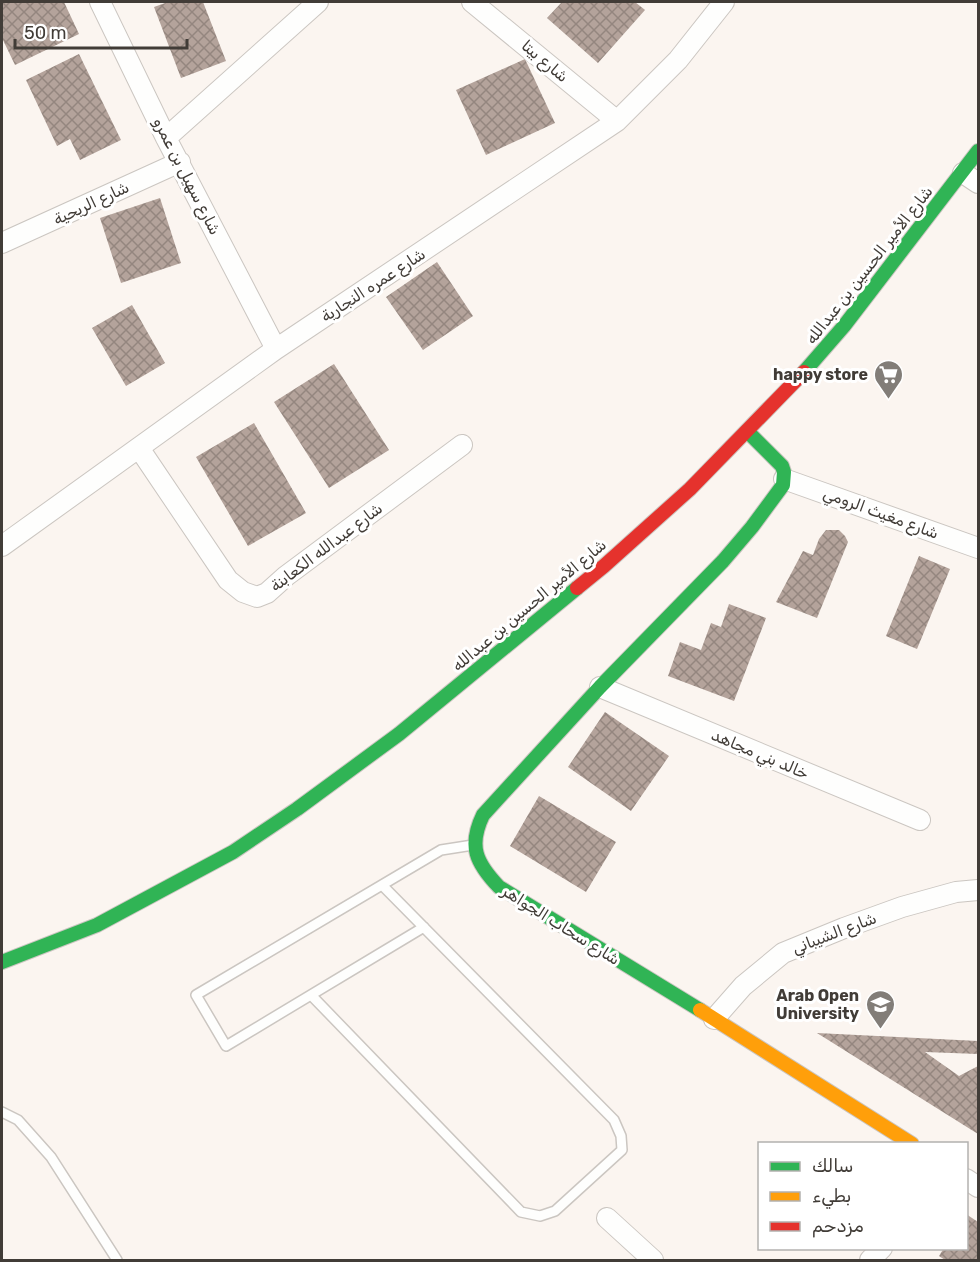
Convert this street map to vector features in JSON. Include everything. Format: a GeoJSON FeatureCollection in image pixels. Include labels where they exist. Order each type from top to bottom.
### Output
{"type":"FeatureCollection","features":[{"type":"Feature","properties":{"kind":"main road","name":"شارع الأمير الحسين بن عبدالله"},"geometry":{"type":"LineString","coordinates":[[2,962],[97,925],[233,852],[297,809],[399,734],[604,566],[690,489],[800,377],[971,178],[978,151]]}},
{"type":"Feature","properties":{"kind":"main road"},"geometry":{"type":"LineString","coordinates":[[473,845],[474,835],[483,815],[600,687],[723,561],[752,527],[782,485],[782,466],[747,431]]}},
{"type":"Feature","properties":{"kind":"main road","name":"شارع سحاب الجواهر"},"geometry":{"type":"LineString","coordinates":[[473,845],[490,879],[500,887],[910,1142]]}},
{"type":"Feature","properties":{"kind":"street","name":"شارع سهيل بن عمرو"},"geometry":{"type":"LineString","coordinates":[[100,2],[166,138],[276,349]]}},
{"type":"Feature","properties":{"kind":"street"},"geometry":{"type":"LineString","coordinates":[[166,138],[318,2]]}},
{"type":"Feature","properties":{"kind":"street","name":"شارع بيتا"},"geometry":{"type":"LineString","coordinates":[[472,2],[617,122]]}},
{"type":"Feature","properties":{"kind":"street","name":"شارع عمره النجارية"},"geometry":{"type":"LineString","coordinates":[[2,546],[276,349],[617,122],[678,60],[724,2]]}},
{"type":"Feature","properties":{"kind":"street","name":"شارع الريحية"},"geometry":{"type":"LineString","coordinates":[[2,243],[180,162]]}},
{"type":"Feature","properties":{"kind":"street","name":"شارع عبدالله الكعابنة"},"geometry":{"type":"LineString","coordinates":[[139,448],[228,580],[243,592],[256,597],[267,593],[462,445]]}},
{"type":"Feature","properties":{"kind":"street","name":"شارع مغيث الرومي"},"geometry":{"type":"LineString","coordinates":[[782,485],[978,548]]}},
{"type":"Feature","properties":{"kind":"street","name":"خالد بني مجاهد"},"geometry":{"type":"LineString","coordinates":[[600,687],[920,820]]}},
{"type":"Feature","properties":{"kind":"street","name":"شارع الشيباني"},"geometry":{"type":"LineString","coordinates":[[714,1020],[743,986],[783,953],[902,907],[956,892],[978,890]]}},
{"type":"Feature","properties":{"kind":"street"},"geometry":{"type":"LineString","coordinates":[[607,1218],[653,1260]]}},
{"type":"Feature","properties":{"kind":"lane"},"geometry":{"type":"LineString","coordinates":[[424,927],[226,1046],[196,995],[441,850],[473,845]]}},
{"type":"Feature","properties":{"kind":"lane"},"geometry":{"type":"LineString","coordinates":[[311,995],[521,1212],[540,1216],[555,1211],[622,1150],[621,1136],[614,1119],[382,885]]}},
{"type":"Feature","properties":{"kind":"lane"},"geometry":{"type":"LineString","coordinates":[[2,1112],[18,1120],[51,1157],[117,1260]]}},
{"type":"Feature","properties":{"kind":"building"},"geometry":{"type":"Polygon","coordinates":[[[2,2],[64,2],[79,34],[15,65],[2,38],[2,2]]]}},
{"type":"Feature","properties":{"kind":"building"},"geometry":{"type":"Polygon","coordinates":[[[168,2],[203,2],[226,61],[181,78],[154,7],[168,2]]]}},
{"type":"Feature","properties":{"kind":"building"},"geometry":{"type":"Polygon","coordinates":[[[562,2],[635,2],[645,10],[598,63],[547,18],[562,2]]]}},
{"type":"Feature","properties":{"kind":"building"},"geometry":{"type":"Polygon","coordinates":[[[79,54],[121,140],[80,160],[70,139],[57,146],[26,80],[79,54]]]}},
{"type":"Feature","properties":{"kind":"building"},"geometry":{"type":"Polygon","coordinates":[[[525,59],[555,123],[486,155],[456,90],[525,59]]]}},
{"type":"Feature","properties":{"kind":"building"},"geometry":{"type":"Polygon","coordinates":[[[160,198],[181,263],[121,283],[100,218],[160,198]]]}},
{"type":"Feature","properties":{"kind":"building"},"geometry":{"type":"Polygon","coordinates":[[[437,262],[473,316],[423,350],[386,297],[437,262]]]}},
{"type":"Feature","properties":{"kind":"building"},"geometry":{"type":"Polygon","coordinates":[[[132,305],[165,363],[126,386],[92,328],[132,305]]]}},
{"type":"Feature","properties":{"kind":"building"},"geometry":{"type":"Polygon","coordinates":[[[334,364],[389,450],[329,488],[274,402],[334,364]]]}},
{"type":"Feature","properties":{"kind":"building"},"geometry":{"type":"Polygon","coordinates":[[[254,423],[306,513],[248,546],[196,457],[254,423]]]}},
{"type":"Feature","properties":{"kind":"building"},"geometry":{"type":"Polygon","coordinates":[[[826,530],[839,530],[848,542],[817,618],[776,602],[803,551],[813,555],[819,539],[826,530]]]}},
{"type":"Feature","properties":{"kind":"building"},"geometry":{"type":"Polygon","coordinates":[[[919,556],[950,569],[917,649],[886,636],[919,556]]]}},
{"type":"Feature","properties":{"kind":"building"},"geometry":{"type":"Polygon","coordinates":[[[729,604],[766,618],[734,701],[668,676],[680,642],[701,650],[711,623],[721,627],[729,604]]]}},
{"type":"Feature","properties":{"kind":"building"},"geometry":{"type":"Polygon","coordinates":[[[605,712],[669,756],[631,811],[568,767],[605,712]]]}},
{"type":"Feature","properties":{"kind":"building"},"geometry":{"type":"Polygon","coordinates":[[[539,796],[616,842],[586,892],[510,846],[539,796]]]}},
{"type":"Feature","properties":{"kind":"building"},"geometry":{"type":"Polygon","coordinates":[[[817,1033],[978,1041],[978,1054],[925,1052],[959,1076],[978,1066],[978,1134],[817,1033]]]}},
{"type":"Feature","properties":{"kind":"building"},"geometry":{"type":"Polygon","coordinates":[[[968,1215],[978,1222],[978,1260],[945,1260],[939,1256],[943,1250],[968,1250],[968,1215]]]}},
{"type":"Feature","properties":{"kind":"traffic: fast"},"geometry":{"type":"LineString","coordinates":[[804,372],[844,326],[978,151]]}},
{"type":"Feature","properties":{"kind":"traffic: fast"},"geometry":{"type":"LineString","coordinates":[[700,1010],[499,887],[480,862],[475,845],[478,826],[483,815],[600,687],[723,561],[783,485],[782,466],[747,431]]}},
{"type":"Feature","properties":{"kind":"traffic: fast"},"geometry":{"type":"LineString","coordinates":[[2,962],[97,925],[233,852],[297,809],[399,734],[577,588]]}},
{"type":"Feature","properties":{"kind":"traffic: slow"},"geometry":{"type":"LineString","coordinates":[[700,1010],[909,1142]]}},
{"type":"Feature","properties":{"kind":"traffic: jam"},"geometry":{"type":"LineString","coordinates":[[577,588],[690,489],[804,372]]}},
{"type":"Feature","properties":{"kind":"place","name":"happy store"},"geometry":{"type":"Point","coordinates":[889,400]}},
{"type":"Feature","properties":{"kind":"place","name":"Arab Open University"},"geometry":{"type":"Point","coordinates":[880,1030]}}]}
